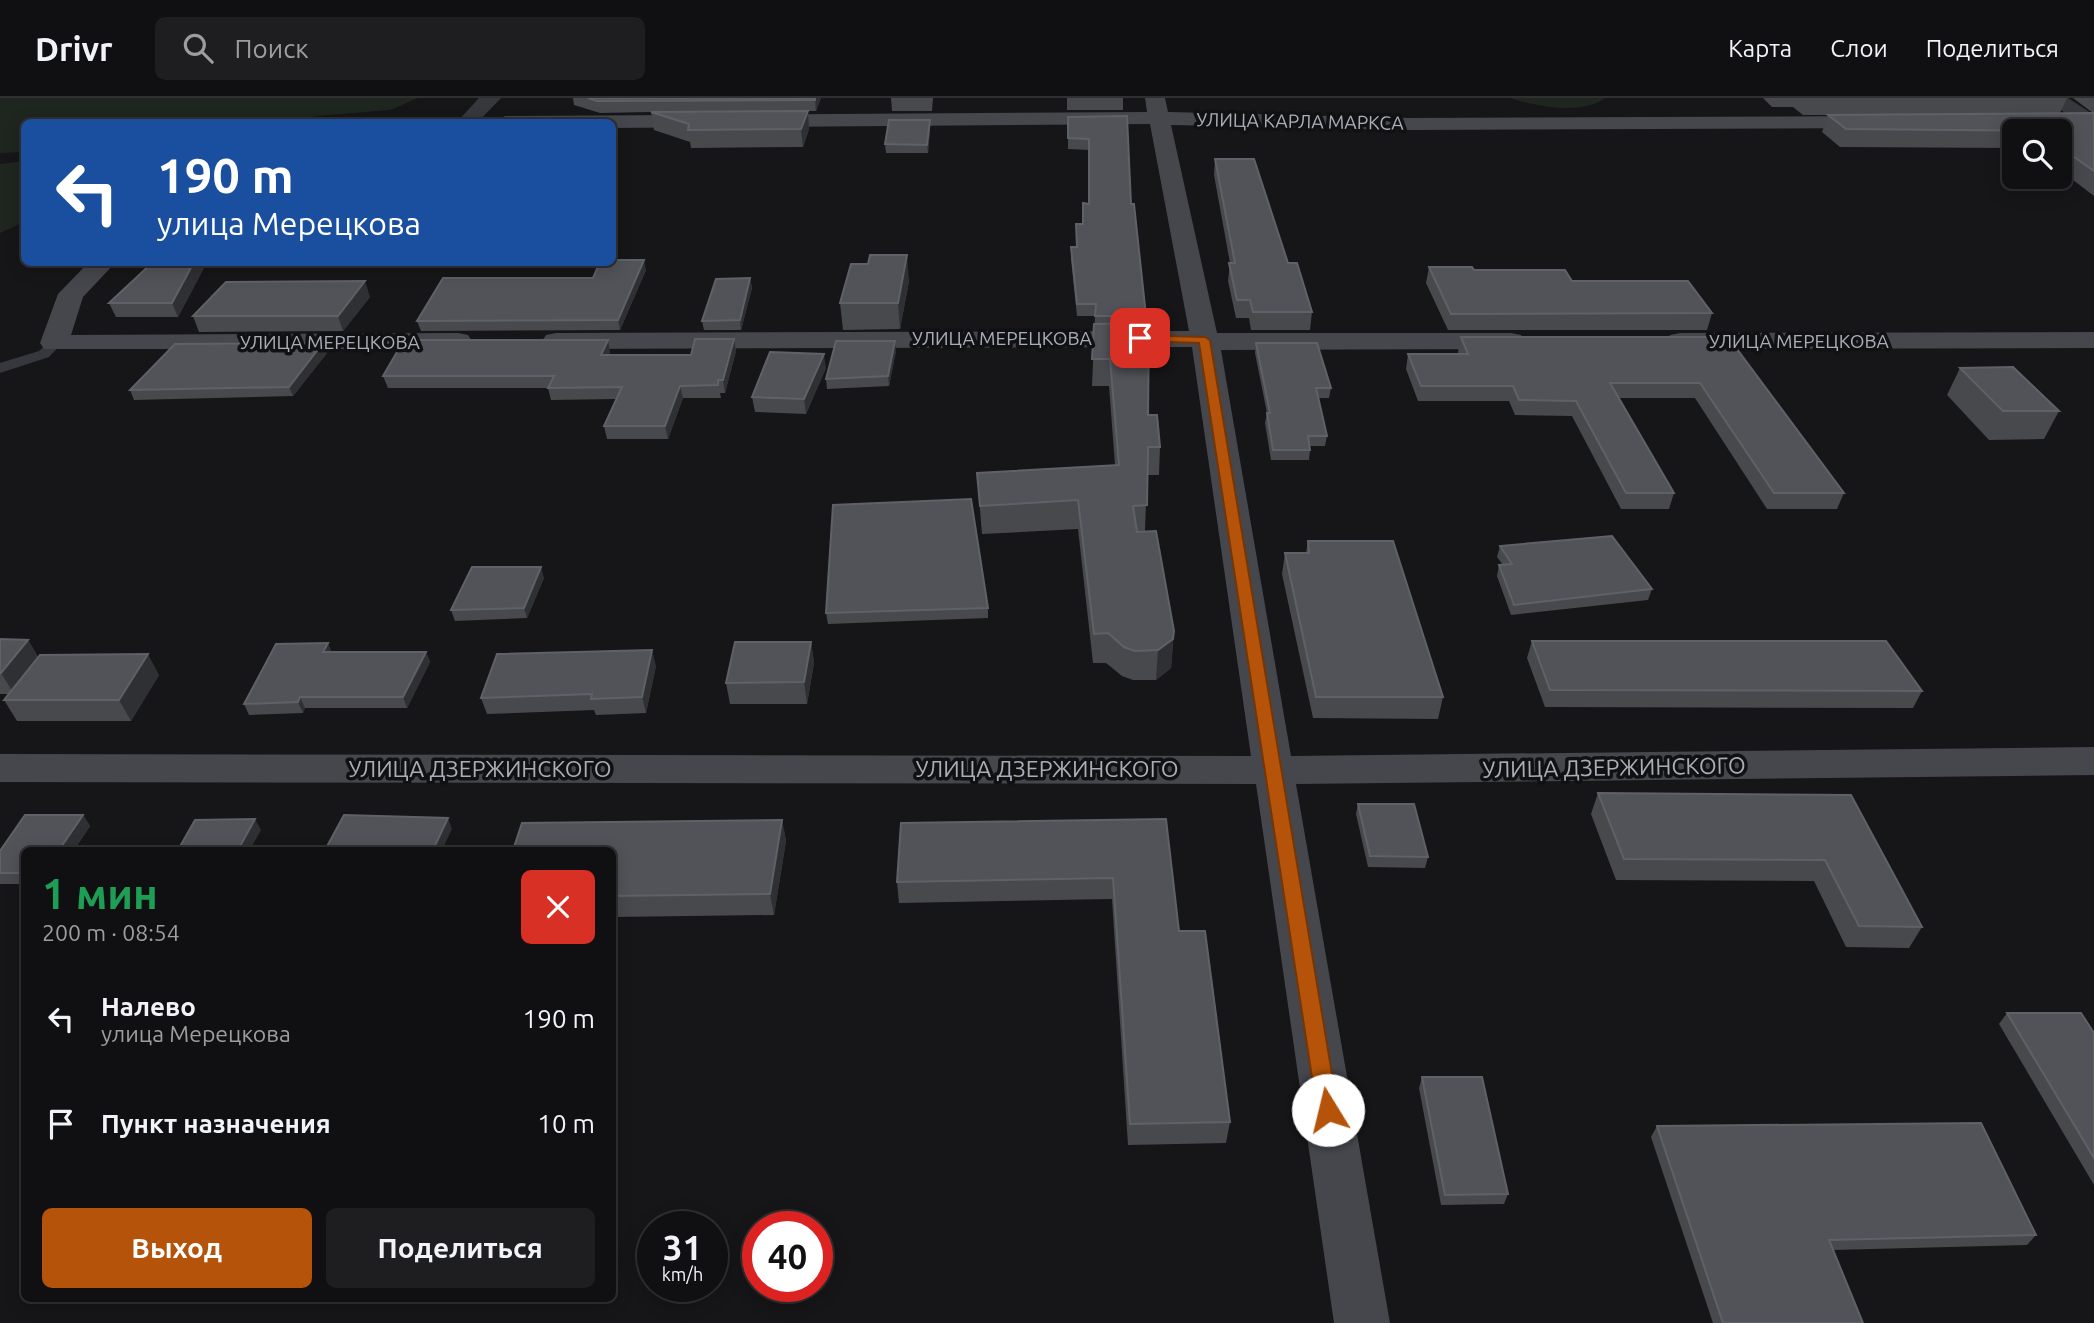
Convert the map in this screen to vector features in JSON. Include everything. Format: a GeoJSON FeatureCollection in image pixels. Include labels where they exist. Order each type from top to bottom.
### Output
{"type":"FeatureCollection","features":[{"type":"Feature","properties":{"kind":"street"},"geometry":{"type":"LineString","coordinates":[[470,119],[491,98]]}},
{"type":"Feature","properties":{"kind":"street"},"geometry":{"type":"LineString","coordinates":[[2054,98],[2092,122]]}},
{"type":"Feature","properties":{"kind":"street"},"geometry":{"type":"LineString","coordinates":[[1158,108],[1205,340],[1362,1323]]}},
{"type":"Feature","properties":{"kind":"street","name":"УЛИЦА КАРЛА МАРКСА"},"geometry":{"type":"LineString","coordinates":[[616,120],[1158,108],[1436,124],[1894,122]]}},
{"type":"Feature","properties":{"kind":"street"},"geometry":{"type":"LineString","coordinates":[[2072,121],[2092,122]]}},
{"type":"Feature","properties":{"kind":"street"},"geometry":{"type":"LineString","coordinates":[[54,343],[71,294],[100,266]]}},
{"type":"Feature","properties":{"kind":"street","name":"УЛИЦА МЕРЕЦКОВА"},"geometry":{"type":"LineString","coordinates":[[527,341],[1140,338],[1535,341]]}},
{"type":"Feature","properties":{"kind":"street","name":"УЛИЦА МЕРЕЦКОВА"},"geometry":{"type":"LineString","coordinates":[[1647,341],[2094,340]]}},
{"type":"Feature","properties":{"kind":"street","name":"УЛИЦА МЕРЕЦКОВА"},"geometry":{"type":"LineString","coordinates":[[54,343],[485,341]]}},
{"type":"Feature","properties":{"kind":"street","name":"УЛИЦА ДЗЕРЖИНСКОГО"},"geometry":{"type":"LineString","coordinates":[[0,768],[1273,768],[2094,761]]}},
{"type":"Feature","properties":{"kind":"lane"},"geometry":{"type":"LineString","coordinates":[[0,368],[44,355],[54,343]]}},
{"type":"Feature","properties":{"kind":"shaded area"},"geometry":{"type":"Polygon","coordinates":[[[0,98],[418,98],[390,110],[304,119],[21,119],[21,152],[0,153],[0,98]]]}},
{"type":"Feature","properties":{"kind":"shaded area"},"geometry":{"type":"Polygon","coordinates":[[[1511,98],[1605,98],[1585,106],[1559,108],[1511,98]]]}},
{"type":"Feature","properties":{"kind":"shaded area"},"geometry":{"type":"Polygon","coordinates":[[[21,161],[21,223],[0,233],[0,164],[21,161]]]}},
{"type":"Feature","properties":{"kind":"building"},"geometry":{"type":"Polygon","coordinates":[[[588,98],[815,98],[815,100],[597,101],[588,98]]]}},
{"type":"Feature","properties":{"kind":"building"},"geometry":{"type":"Polygon","coordinates":[[[808,111],[801,129],[688,130],[689,124],[651,112],[808,111]]]}},
{"type":"Feature","properties":{"kind":"building"},"geometry":{"type":"Polygon","coordinates":[[[2094,113],[2094,171],[2072,155],[2072,119],[2002,119],[2002,130],[1846,129],[1828,115],[2094,113]]]}},
{"type":"Feature","properties":{"kind":"building"},"geometry":{"type":"Polygon","coordinates":[[[1127,116],[1131,204],[1134,204],[1146,316],[1095,316],[1096,304],[1077,304],[1071,247],[1077,247],[1076,224],[1083,224],[1083,203],[1089,204],[1089,139],[1068,138],[1068,117],[1127,116]]]}},
{"type":"Feature","properties":{"kind":"building"},"geometry":{"type":"Polygon","coordinates":[[[889,120],[930,120],[927,145],[885,144],[889,120]]]}},
{"type":"Feature","properties":{"kind":"building"},"geometry":{"type":"Polygon","coordinates":[[[1215,159],[1254,159],[1288,263],[1297,263],[1312,312],[1253,312],[1250,300],[1237,300],[1229,263],[1235,263],[1215,159]]]}},
{"type":"Feature","properties":{"kind":"building"},"geometry":{"type":"Polygon","coordinates":[[[870,255],[907,255],[898,303],[840,303],[851,264],[868,264],[870,255]]]}},
{"type":"Feature","properties":{"kind":"building"},"geometry":{"type":"Polygon","coordinates":[[[616,260],[644,260],[618,320],[417,321],[443,278],[593,278],[598,266],[616,266],[616,260]]]}},
{"type":"Feature","properties":{"kind":"building"},"geometry":{"type":"Polygon","coordinates":[[[149,266],[192,266],[172,303],[109,303],[149,266]]]}},
{"type":"Feature","properties":{"kind":"building"},"geometry":{"type":"Polygon","coordinates":[[[1429,267],[1565,270],[1572,281],[1688,281],[1712,313],[1451,314],[1429,267]]]}},
{"type":"Feature","properties":{"kind":"building"},"geometry":{"type":"Polygon","coordinates":[[[750,278],[740,320],[702,321],[716,279],[750,278]]]}},
{"type":"Feature","properties":{"kind":"building"},"geometry":{"type":"Polygon","coordinates":[[[365,281],[338,316],[193,316],[226,282],[365,281]]]}},
{"type":"Feature","properties":{"kind":"building"},"geometry":{"type":"Polygon","coordinates":[[[1149,323],[1148,415],[1157,415],[1160,447],[1148,447],[1147,505],[1133,506],[1137,532],[1156,531],[1174,631],[1173,639],[1158,650],[1135,651],[1124,647],[1108,633],[1094,634],[1078,500],[980,506],[977,473],[1119,465],[1110,359],[1092,359],[1094,324],[1149,323]]]}},
{"type":"Feature","properties":{"kind":"building"},"geometry":{"type":"Polygon","coordinates":[[[1461,337],[1728,337],[1844,493],[1774,493],[1700,383],[1610,383],[1674,493],[1626,493],[1576,401],[1519,400],[1513,386],[1421,386],[1408,354],[1468,354],[1461,337]]]}},
{"type":"Feature","properties":{"kind":"building"},"geometry":{"type":"Polygon","coordinates":[[[695,339],[734,339],[723,380],[718,380],[718,385],[680,386],[665,426],[604,426],[622,387],[548,388],[554,376],[383,376],[404,340],[608,340],[601,355],[691,355],[695,339]]]}},
{"type":"Feature","properties":{"kind":"building"},"geometry":{"type":"Polygon","coordinates":[[[836,341],[895,341],[888,376],[826,379],[836,341]]]}},
{"type":"Feature","properties":{"kind":"building"},"geometry":{"type":"Polygon","coordinates":[[[323,343],[289,387],[130,390],[175,344],[323,343]]]}},
{"type":"Feature","properties":{"kind":"building"},"geometry":{"type":"Polygon","coordinates":[[[1256,343],[1317,343],[1331,388],[1316,388],[1327,436],[1308,436],[1310,450],[1273,450],[1267,413],[1270,413],[1256,343]]]}},
{"type":"Feature","properties":{"kind":"building"},"geometry":{"type":"Polygon","coordinates":[[[770,352],[824,354],[804,399],[752,397],[770,352]]]}},
{"type":"Feature","properties":{"kind":"building"},"geometry":{"type":"Polygon","coordinates":[[[2013,367],[2059,411],[2003,411],[1960,368],[2013,367]]]}},
{"type":"Feature","properties":{"kind":"building"},"geometry":{"type":"Polygon","coordinates":[[[971,499],[988,608],[826,613],[833,505],[971,499]]]}},
{"type":"Feature","properties":{"kind":"building"},"geometry":{"type":"Polygon","coordinates":[[[1612,536],[1652,589],[1514,605],[1499,565],[1512,564],[1500,546],[1612,536]]]}},
{"type":"Feature","properties":{"kind":"building"},"geometry":{"type":"Polygon","coordinates":[[[1308,541],[1393,541],[1443,697],[1316,697],[1285,553],[1309,553],[1308,541]]]}},
{"type":"Feature","properties":{"kind":"building"},"geometry":{"type":"Polygon","coordinates":[[[472,567],[541,567],[524,608],[451,610],[472,567]]]}},
{"type":"Feature","properties":{"kind":"building"},"geometry":{"type":"Polygon","coordinates":[[[0,639],[28,640],[1,673],[0,673],[0,639]]]}},
{"type":"Feature","properties":{"kind":"building"},"geometry":{"type":"Polygon","coordinates":[[[1532,641],[1886,641],[1922,691],[1550,690],[1532,641]]]}},
{"type":"Feature","properties":{"kind":"building"},"geometry":{"type":"Polygon","coordinates":[[[735,642],[811,642],[804,682],[726,683],[735,642]]]}},
{"type":"Feature","properties":{"kind":"building"},"geometry":{"type":"Polygon","coordinates":[[[328,643],[323,652],[426,652],[403,697],[300,697],[298,702],[244,704],[276,644],[328,643]]]}},
{"type":"Feature","properties":{"kind":"building"},"geometry":{"type":"Polygon","coordinates":[[[652,650],[642,697],[591,699],[592,694],[481,698],[497,654],[652,650]]]}},
{"type":"Feature","properties":{"kind":"building"},"geometry":{"type":"Polygon","coordinates":[[[148,654],[119,700],[4,700],[40,655],[148,654]]]}},
{"type":"Feature","properties":{"kind":"building"},"geometry":{"type":"Polygon","coordinates":[[[1598,793],[1851,795],[1922,927],[1859,926],[1825,860],[1624,859],[1598,793]]]}},
{"type":"Feature","properties":{"kind":"building"},"geometry":{"type":"Polygon","coordinates":[[[1358,804],[1414,804],[1428,857],[1370,856],[1358,804]]]}},
{"type":"Feature","properties":{"kind":"building"},"geometry":{"type":"Polygon","coordinates":[[[25,815],[83,815],[61,847],[21,847],[21,873],[0,873],[0,851],[25,815]]]}},
{"type":"Feature","properties":{"kind":"building"},"geometry":{"type":"Polygon","coordinates":[[[344,815],[448,818],[434,847],[327,847],[344,815]]]}},
{"type":"Feature","properties":{"kind":"building"},"geometry":{"type":"Polygon","coordinates":[[[255,819],[240,847],[180,847],[195,820],[255,819]]]}},
{"type":"Feature","properties":{"kind":"building"},"geometry":{"type":"Polygon","coordinates":[[[1166,819],[1179,931],[1205,931],[1230,1122],[1130,1124],[1113,878],[897,882],[901,823],[1166,819]]]}},
{"type":"Feature","properties":{"kind":"building"},"geometry":{"type":"Polygon","coordinates":[[[782,820],[770,894],[616,896],[616,847],[514,847],[522,823],[782,820]]]}},
{"type":"Feature","properties":{"kind":"building"},"geometry":{"type":"Polygon","coordinates":[[[2007,1013],[2081,1013],[2094,1033],[2094,1158],[2007,1013]]]}},
{"type":"Feature","properties":{"kind":"building"},"geometry":{"type":"Polygon","coordinates":[[[1422,1077],[1482,1077],[1508,1194],[1445,1195],[1422,1077]]]}},
{"type":"Feature","properties":{"kind":"building"},"geometry":{"type":"Polygon","coordinates":[[[1981,1123],[2036,1235],[1829,1240],[1863,1323],[1723,1323],[1657,1126],[1981,1123]]]}},
{"type":"Feature","properties":{"kind":"route"},"geometry":{"type":"LineString","coordinates":[[1140,338],[1205,340],[1206,363],[1328,1110]]}}]}
